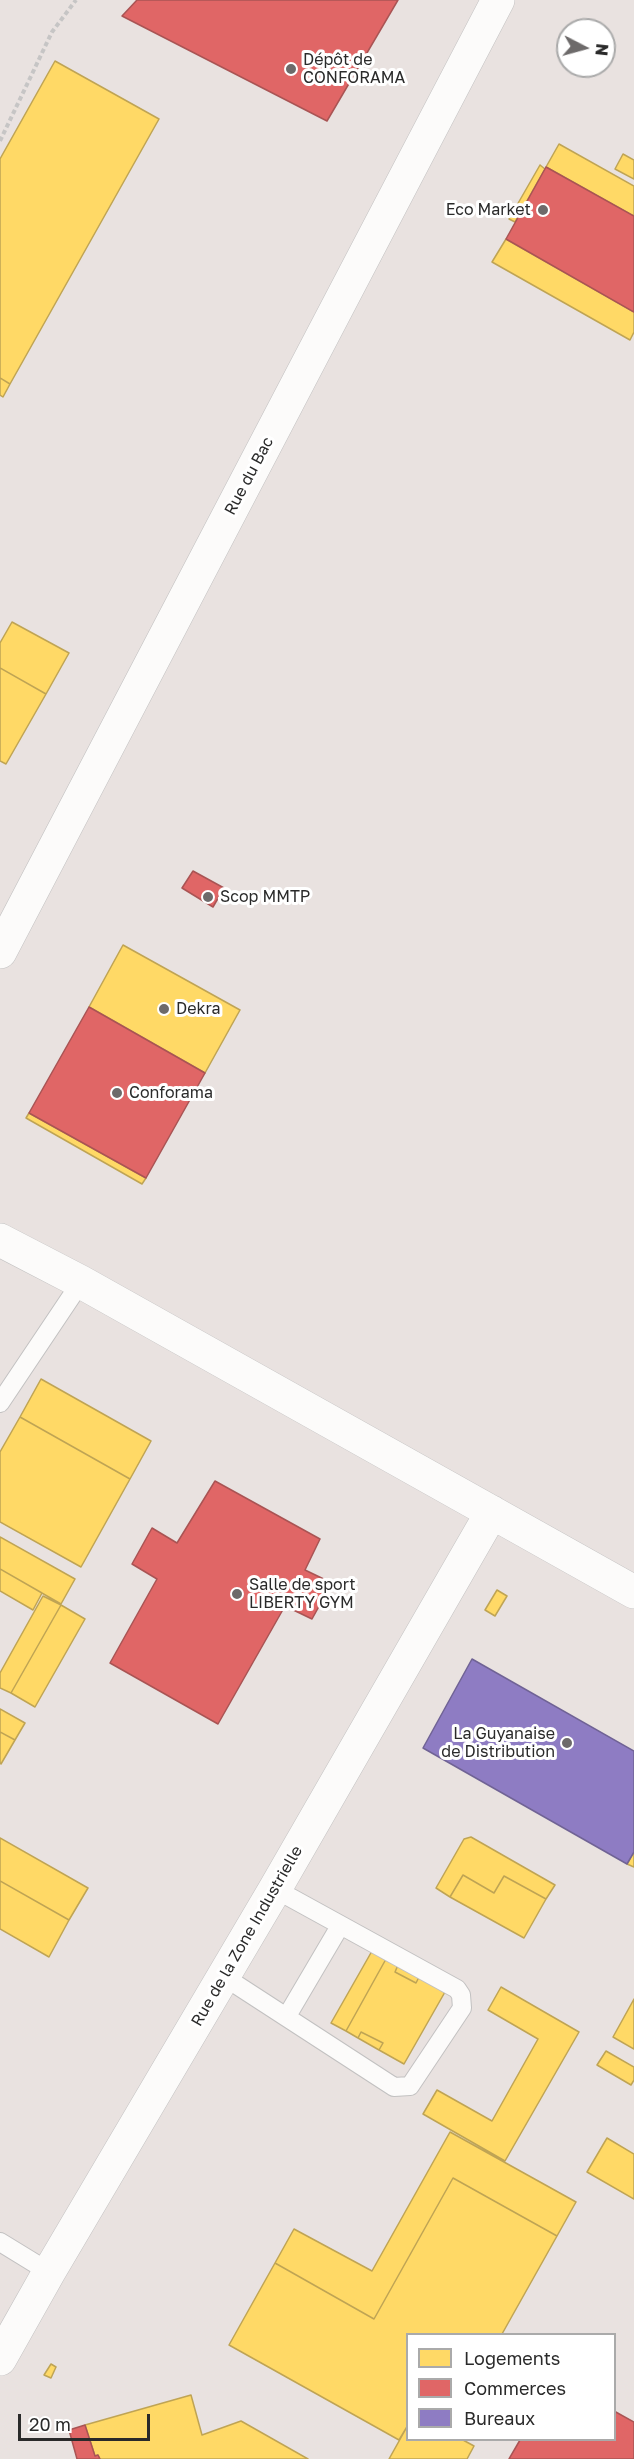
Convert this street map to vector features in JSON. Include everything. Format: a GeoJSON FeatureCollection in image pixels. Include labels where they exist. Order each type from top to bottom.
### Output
{"type":"FeatureCollection","features":[{"type":"Feature","properties":{"kind":"street","name":"Rue du Bac"},"geometry":{"type":"LineString","coordinates":[[0,952],[498,0]]}},
{"type":"Feature","properties":{"kind":"street"},"geometry":{"type":"LineString","coordinates":[[0,1240],[81,1282],[634,1592]]}},
{"type":"Feature","properties":{"kind":"street","name":"Rue de la Zone Industrielle"},"geometry":{"type":"LineString","coordinates":[[0,2359],[492,1512]]}},
{"type":"Feature","properties":{"kind":"lane"},"geometry":{"type":"LineString","coordinates":[[0,1403],[81,1282]]}},
{"type":"Feature","properties":{"kind":"lane"},"geometry":{"type":"LineString","coordinates":[[223,1977],[394,2086],[401,2087],[410,2086],[462,2008],[461,1995],[457,1989],[275,1889]]}},
{"type":"Feature","properties":{"kind":"lane"},"geometry":{"type":"LineString","coordinates":[[287,2016],[340,1926]]}},
{"type":"Feature","properties":{"kind":"lane"},"geometry":{"type":"LineString","coordinates":[[0,2242],[49,2272]]}},
{"type":"Feature","properties":{"kind":"path"},"geometry":{"type":"LineString","coordinates":[[0,141],[52,32],[76,0]]}},
{"type":"Feature","properties":{"kind":"building: Logements"},"geometry":{"type":"Polygon","coordinates":[[[55,61],[159,119],[10,384],[0,378],[0,159],[55,61]]]}},
{"type":"Feature","properties":{"kind":"building: Logements"},"geometry":{"type":"Polygon","coordinates":[[[559,144],[634,186],[634,216],[546,167],[559,144]]]}},
{"type":"Feature","properties":{"kind":"building: Logements"},"geometry":{"type":"Polygon","coordinates":[[[623,154],[634,160],[634,179],[615,169],[623,154]]]}},
{"type":"Feature","properties":{"kind":"building: Logements"},"geometry":{"type":"Polygon","coordinates":[[[540,165],[545,169],[515,222],[509,219],[540,165]]]}},
{"type":"Feature","properties":{"kind":"building: Logements"},"geometry":{"type":"Polygon","coordinates":[[[506,239],[634,312],[634,332],[630,340],[492,262],[506,239]]]}},
{"type":"Feature","properties":{"kind":"building: Logements"},"geometry":{"type":"Polygon","coordinates":[[[0,378],[10,384],[3,397],[0,395],[0,378]]]}},
{"type":"Feature","properties":{"kind":"building: Logements"},"geometry":{"type":"Polygon","coordinates":[[[12,622],[69,653],[46,694],[0,668],[0,643],[12,622]]]}},
{"type":"Feature","properties":{"kind":"building: Logements"},"geometry":{"type":"Polygon","coordinates":[[[0,668],[46,694],[6,764],[0,761],[0,668]]]}},
{"type":"Feature","properties":{"kind":"building: Logements","name":"Dekra"},"geometry":{"type":"Polygon","coordinates":[[[123,945],[240,1010],[205,1073],[89,1007],[123,945]]]}},
{"type":"Feature","properties":{"kind":"building: Logements"},"geometry":{"type":"Polygon","coordinates":[[[29,1113],[146,1178],[142,1184],[26,1118],[29,1113]]]}},
{"type":"Feature","properties":{"kind":"building: Logements"},"geometry":{"type":"Polygon","coordinates":[[[41,1379],[151,1441],[130,1479],[20,1417],[41,1379]]]}},
{"type":"Feature","properties":{"kind":"building: Logements"},"geometry":{"type":"Polygon","coordinates":[[[20,1417],[130,1479],[81,1567],[0,1522],[0,1452],[20,1417]]]}},
{"type":"Feature","properties":{"kind":"building: Logements"},"geometry":{"type":"Polygon","coordinates":[[[0,1537],[75,1579],[61,1604],[0,1569],[0,1537]]]}},
{"type":"Feature","properties":{"kind":"building: Logements"},"geometry":{"type":"Polygon","coordinates":[[[0,1569],[42,1593],[33,1610],[0,1591],[0,1569]]]}},
{"type":"Feature","properties":{"kind":"building: Logements"},"geometry":{"type":"Polygon","coordinates":[[[497,1590],[507,1596],[495,1616],[485,1610],[497,1590]]]}},
{"type":"Feature","properties":{"kind":"building: Logements"},"geometry":{"type":"Polygon","coordinates":[[[43,1596],[61,1605],[11,1693],[0,1688],[0,1673],[43,1596]]]}},
{"type":"Feature","properties":{"kind":"building: Logements"},"geometry":{"type":"Polygon","coordinates":[[[61,1605],[85,1619],[35,1707],[11,1693],[61,1605]]]}},
{"type":"Feature","properties":{"kind":"building: Logements"},"geometry":{"type":"Polygon","coordinates":[[[0,1709],[25,1723],[15,1740],[0,1732],[0,1709]]]}},
{"type":"Feature","properties":{"kind":"building: Logements"},"geometry":{"type":"Polygon","coordinates":[[[0,1732],[15,1740],[1,1764],[0,1763],[0,1732]]]}},
{"type":"Feature","properties":{"kind":"building: Logements"},"geometry":{"type":"Polygon","coordinates":[[[471,1837],[555,1885],[546,1899],[504,1876],[494,1893],[463,1875],[450,1897],[436,1888],[464,1839],[471,1837]]]}},
{"type":"Feature","properties":{"kind":"building: Logements"},"geometry":{"type":"Polygon","coordinates":[[[0,1838],[88,1888],[69,1920],[0,1881],[0,1838]]]}},
{"type":"Feature","properties":{"kind":"building: Logements"},"geometry":{"type":"Polygon","coordinates":[[[634,1852],[634,1867],[627,1864],[634,1852]]]}},
{"type":"Feature","properties":{"kind":"building: Logements"},"geometry":{"type":"Polygon","coordinates":[[[463,1875],[494,1893],[504,1876],[546,1899],[524,1938],[450,1897],[463,1875]]]}},
{"type":"Feature","properties":{"kind":"building: Logements"},"geometry":{"type":"Polygon","coordinates":[[[0,1881],[69,1920],[49,1957],[0,1929],[0,1881]]]}},
{"type":"Feature","properties":{"kind":"building: Logements"},"geometry":{"type":"Polygon","coordinates":[[[372,1951],[386,1959],[346,2031],[331,2023],[372,1951]]]}},
{"type":"Feature","properties":{"kind":"building: Logements"},"geometry":{"type":"Polygon","coordinates":[[[386,1959],[398,1965],[395,1972],[416,1983],[419,1977],[445,1992],[404,2064],[379,2050],[383,2043],[361,2032],[358,2038],[346,2031],[386,1959]]]}},
{"type":"Feature","properties":{"kind":"building: Logements"},"geometry":{"type":"Polygon","coordinates":[[[398,1965],[419,1977],[416,1983],[395,1972],[398,1965]]]}},
{"type":"Feature","properties":{"kind":"building: Logements"},"geometry":{"type":"Polygon","coordinates":[[[501,1987],[579,2032],[505,2161],[423,2114],[437,2090],[492,2121],[538,2039],[488,2010],[501,1987]]]}},
{"type":"Feature","properties":{"kind":"building: Logements"},"geometry":{"type":"Polygon","coordinates":[[[634,1999],[634,2049],[613,2037],[634,1999]]]}},
{"type":"Feature","properties":{"kind":"building: Logements"},"geometry":{"type":"Polygon","coordinates":[[[361,2032],[383,2043],[379,2050],[358,2038],[361,2032]]]}},
{"type":"Feature","properties":{"kind":"building: Logements"},"geometry":{"type":"Polygon","coordinates":[[[606,2051],[634,2067],[634,2080],[631,2085],[597,2065],[606,2051]]]}},
{"type":"Feature","properties":{"kind":"building: Logements"},"geometry":{"type":"Polygon","coordinates":[[[450,2132],[576,2202],[557,2236],[453,2178],[374,2319],[275,2263],[294,2229],[372,2271],[450,2132]]]}},
{"type":"Feature","properties":{"kind":"building: Logements"},"geometry":{"type":"Polygon","coordinates":[[[607,2138],[634,2154],[634,2199],[587,2172],[607,2138]]]}},
{"type":"Feature","properties":{"kind":"building: Logements"},"geometry":{"type":"Polygon","coordinates":[[[453,2178],[557,2236],[503,2333],[406,2333],[406,2428],[399,2440],[229,2345],[275,2263],[374,2319],[453,2178]]]}},
{"type":"Feature","properties":{"kind":"building: Logements"},"geometry":{"type":"Polygon","coordinates":[[[51,2364],[56,2367],[51,2378],[44,2375],[51,2364]]]}},
{"type":"Feature","properties":{"kind":"building: Logements"},"geometry":{"type":"Polygon","coordinates":[[[191,2395],[202,2435],[241,2421],[308,2459],[100,2459],[98,2455],[95,2456],[85,2425],[191,2395]]]}},
{"type":"Feature","properties":{"kind":"building: Logements"},"geometry":{"type":"Polygon","coordinates":[[[406,2429],[406,2441],[465,2441],[474,2446],[467,2459],[389,2459],[406,2429]]]}},
{"type":"Feature","properties":{"kind":"building: Commerces","name":"Dépôt de CONFORAMA"},"geometry":{"type":"Polygon","coordinates":[[[137,0],[398,0],[327,121],[122,16],[137,0]]]}},
{"type":"Feature","properties":{"kind":"building: Commerces"},"geometry":{"type":"Polygon","coordinates":[[[546,167],[634,216],[634,312],[506,239],[546,167]]]}},
{"type":"Feature","properties":{"kind":"building: Commerces","name":"Scop MMTP"},"geometry":{"type":"Polygon","coordinates":[[[193,871],[224,888],[213,907],[182,888],[193,871]]]}},
{"type":"Feature","properties":{"kind":"building: Commerces","name":"Conforama"},"geometry":{"type":"Polygon","coordinates":[[[89,1007],[205,1073],[146,1178],[29,1113],[89,1007]]]}},
{"type":"Feature","properties":{"kind":"building: Commerces","name":"Salle de sport LIBERTY GYM"},"geometry":{"type":"Polygon","coordinates":[[[215,1481],[320,1539],[305,1570],[332,1583],[312,1619],[285,1606],[218,1724],[110,1663],[157,1579],[132,1564],[152,1528],[177,1543],[215,1481]]]}},
{"type":"Feature","properties":{"kind":"building: Commerces"},"geometry":{"type":"Polygon","coordinates":[[[616,2412],[634,2422],[634,2459],[509,2459],[519,2441],[616,2441],[616,2412]]]}},
{"type":"Feature","properties":{"kind":"building: Commerces"},"geometry":{"type":"Polygon","coordinates":[[[85,2425],[95,2456],[98,2455],[100,2459],[77,2459],[69,2430],[85,2425]]]}},
{"type":"Feature","properties":{"kind":"building: Bureaux"},"geometry":{"type":"Polygon","coordinates":[[[472,1659],[634,1751],[634,1852],[627,1864],[423,1748],[472,1659]]]}},
{"type":"Feature","properties":{"kind":"place","name":"Dépôt de CONFORAMA"},"geometry":{"type":"Point","coordinates":[291,69]}},
{"type":"Feature","properties":{"kind":"place","name":"Eco Market"},"geometry":{"type":"Point","coordinates":[543,210]}},
{"type":"Feature","properties":{"kind":"place","name":"Scop MMTP"},"geometry":{"type":"Point","coordinates":[208,897]}},
{"type":"Feature","properties":{"kind":"place","name":"Dekra"},"geometry":{"type":"Point","coordinates":[164,1009]}},
{"type":"Feature","properties":{"kind":"place","name":"Conforama"},"geometry":{"type":"Point","coordinates":[117,1093]}},
{"type":"Feature","properties":{"kind":"place","name":"Salle de sport LIBERTY GYM"},"geometry":{"type":"Point","coordinates":[237,1594]}},
{"type":"Feature","properties":{"kind":"place","name":"La Guyanaise de Distribution"},"geometry":{"type":"Point","coordinates":[567,1743]}}]}
